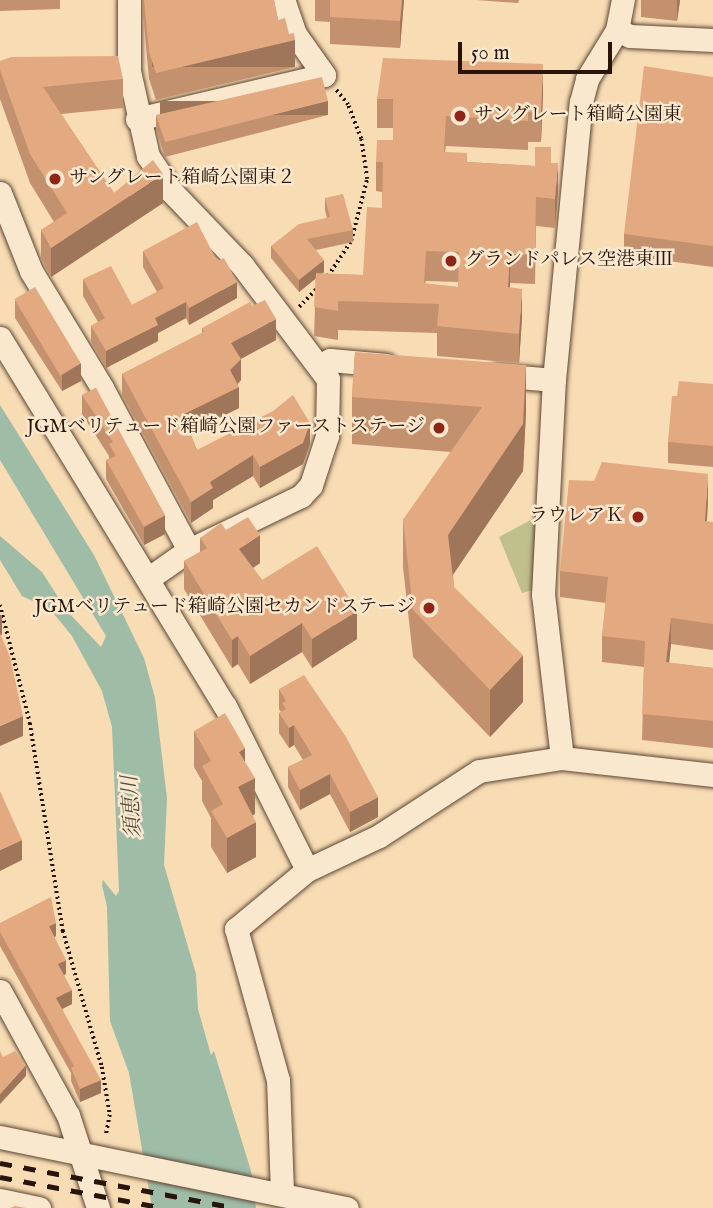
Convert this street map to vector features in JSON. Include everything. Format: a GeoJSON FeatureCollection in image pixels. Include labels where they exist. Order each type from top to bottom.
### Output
{"type":"FeatureCollection","features":[{"type":"Feature","properties":{"kind":"street"},"geometry":{"type":"LineString","coordinates":[[129,0],[129,71],[136,119],[148,156],[172,191],[286,321],[321,365],[328,379],[327,436],[311,485],[300,496],[190,550],[149,578]]}},
{"type":"Feature","properties":{"kind":"street"},"geometry":{"type":"LineString","coordinates":[[136,119],[324,75],[295,34],[283,0]]}},
{"type":"Feature","properties":{"kind":"street"},"geometry":{"type":"LineString","coordinates":[[562,758],[543,595],[554,380],[581,102],[587,79],[617,30],[623,0]]}},
{"type":"Feature","properties":{"kind":"street"},"geometry":{"type":"LineString","coordinates":[[617,30],[630,36],[713,40]]}},
{"type":"Feature","properties":{"kind":"street"},"geometry":{"type":"LineString","coordinates":[[101,71],[129,71]]}},
{"type":"Feature","properties":{"kind":"street"},"geometry":{"type":"LineString","coordinates":[[0,193],[31,271],[102,388],[190,550]]}},
{"type":"Feature","properties":{"kind":"street"},"geometry":{"type":"LineString","coordinates":[[244,311],[267,298]]}},
{"type":"Feature","properties":{"kind":"street"},"geometry":{"type":"LineString","coordinates":[[0,338],[149,578],[265,779],[307,870]]}},
{"type":"Feature","properties":{"kind":"street"},"geometry":{"type":"LineString","coordinates":[[321,365],[330,360],[409,367]]}},
{"type":"Feature","properties":{"kind":"street"},"geometry":{"type":"LineString","coordinates":[[475,373],[554,380]]}},
{"type":"Feature","properties":{"kind":"street"},"geometry":{"type":"LineString","coordinates":[[102,388],[126,376]]}},
{"type":"Feature","properties":{"kind":"street"},"geometry":{"type":"LineString","coordinates":[[282,1193],[278,1080],[236,929],[307,870],[379,836],[479,771],[562,758],[713,775]]}},
{"type":"Feature","properties":{"kind":"street"},"geometry":{"type":"LineString","coordinates":[[0,991],[92,1154],[98,1208]]}},
{"type":"Feature","properties":{"kind":"street"},"geometry":{"type":"LineString","coordinates":[[0,1137],[257,1187],[333,1207]]}},
{"type":"Feature","properties":{"kind":"street"},"geometry":{"type":"LineString","coordinates":[[0,1200],[39,1208]]}},
{"type":"Feature","properties":{"kind":"path"},"geometry":{"type":"LineString","coordinates":[[286,321],[332,271],[351,241],[367,179],[361,139],[348,105],[324,75]]}},
{"type":"Feature","properties":{"kind":"path"},"geometry":{"type":"LineString","coordinates":[[0,605],[30,723],[63,931],[102,1067],[110,1115],[92,1154]]}},
{"type":"Feature","properties":{"kind":"green space"},"geometry":{"type":"Polygon","coordinates":[[[536,517],[533,590],[522,593],[499,537],[536,517]]]}},
{"type":"Feature","properties":{"kind":"water","name":"須恵川"},"geometry":{"type":"Polygon","coordinates":[[[0,405],[94,555],[144,658],[155,698],[167,798],[164,865],[196,974],[198,1009],[211,1055],[214,1051],[251,1171],[256,1208],[152,1208],[129,1073],[110,1021],[107,907],[102,885],[103,880],[116,896],[119,891],[112,727],[102,691],[72,636],[50,609],[22,596],[0,560],[0,536],[42,572],[67,611],[101,647],[106,636],[0,460],[0,405]]]}},
{"type":"Feature","properties":{"kind":"building"},"geometry":{"type":"Polygon","coordinates":[[[144,0],[274,0],[278,20],[285,18],[289,34],[294,33],[295,40],[156,73],[149,52],[144,0]]]}},
{"type":"Feature","properties":{"kind":"building"},"geometry":{"type":"Polygon","coordinates":[[[330,0],[402,0],[400,21],[330,17],[330,0]]]}},
{"type":"Feature","properties":{"kind":"building"},"geometry":{"type":"Polygon","coordinates":[[[118,56],[123,79],[43,87],[114,193],[153,160],[163,174],[51,248],[41,230],[67,213],[30,154],[0,70],[0,61],[11,57],[118,56]]]}},
{"type":"Feature","properties":{"kind":"building"},"geometry":{"type":"Polygon","coordinates":[[[383,58],[543,64],[541,113],[528,112],[528,121],[446,116],[444,152],[467,153],[467,162],[535,166],[535,147],[551,147],[551,163],[558,163],[555,199],[536,197],[535,255],[510,254],[508,287],[522,289],[519,334],[437,326],[439,304],[338,301],[338,311],[314,307],[316,273],[363,275],[367,207],[382,208],[383,162],[376,162],[377,140],[393,140],[393,99],[377,99],[383,58]],[[426,251],[424,283],[458,287],[459,252],[426,251]]]}},
{"type":"Feature","properties":{"kind":"building"},"geometry":{"type":"Polygon","coordinates":[[[644,66],[713,77],[713,246],[624,234],[644,66]]]}},
{"type":"Feature","properties":{"kind":"building"},"geometry":{"type":"Polygon","coordinates":[[[322,77],[328,101],[165,142],[156,115],[322,77]]]}},
{"type":"Feature","properties":{"kind":"building"},"geometry":{"type":"Polygon","coordinates":[[[343,194],[353,230],[307,239],[324,260],[299,280],[271,246],[299,224],[330,217],[325,198],[343,194]]]}},
{"type":"Feature","properties":{"kind":"building"},"geometry":{"type":"Polygon","coordinates":[[[197,222],[217,261],[224,258],[237,282],[189,308],[186,302],[155,318],[158,325],[106,351],[91,326],[105,318],[83,279],[111,266],[132,305],[164,288],[143,251],[197,222]]]}},
{"type":"Feature","properties":{"kind":"building"},"geometry":{"type":"Polygon","coordinates":[[[35,287],[81,363],[60,376],[14,299],[35,287]]]}},
{"type":"Feature","properties":{"kind":"building"},"geometry":{"type":"Polygon","coordinates":[[[265,300],[276,319],[231,343],[241,359],[230,370],[239,387],[182,415],[197,450],[273,411],[293,395],[310,423],[303,443],[260,467],[253,455],[210,482],[213,488],[191,502],[122,374],[204,332],[202,328],[250,302],[252,306],[265,300]]]}},
{"type":"Feature","properties":{"kind":"building"},"geometry":{"type":"Polygon","coordinates":[[[355,352],[526,365],[523,424],[448,535],[454,587],[523,655],[490,690],[413,610],[403,520],[482,407],[352,397],[355,352]]]}},
{"type":"Feature","properties":{"kind":"building"},"geometry":{"type":"Polygon","coordinates":[[[679,381],[713,384],[713,446],[668,442],[672,396],[677,396],[679,381]]]}},
{"type":"Feature","properties":{"kind":"building"},"geometry":{"type":"Polygon","coordinates":[[[96,388],[165,515],[144,527],[106,460],[116,456],[109,444],[113,442],[82,395],[96,388]]]}},
{"type":"Feature","properties":{"kind":"building"},"geometry":{"type":"Polygon","coordinates":[[[602,462],[708,474],[705,521],[713,522],[713,624],[671,618],[666,662],[713,668],[713,721],[642,714],[645,641],[602,636],[608,577],[560,571],[569,480],[594,481],[602,462]]]}},
{"type":"Feature","properties":{"kind":"building"},"geometry":{"type":"Polygon","coordinates":[[[248,517],[260,535],[239,549],[262,580],[317,546],[357,611],[312,639],[302,623],[250,656],[238,636],[232,640],[184,561],[207,548],[200,538],[221,523],[226,530],[248,517]]]}},
{"type":"Feature","properties":{"kind":"building"},"geometry":{"type":"Polygon","coordinates":[[[0,633],[10,657],[23,716],[0,726],[0,633]]]}},
{"type":"Feature","properties":{"kind":"building"},"geometry":{"type":"Polygon","coordinates":[[[304,675],[346,737],[378,797],[350,812],[330,774],[300,790],[288,767],[312,755],[294,725],[289,728],[279,713],[286,709],[282,703],[286,701],[279,689],[304,675]]]}},
{"type":"Feature","properties":{"kind":"building"},"geometry":{"type":"Polygon","coordinates":[[[225,713],[245,748],[239,752],[255,778],[238,787],[256,822],[227,838],[211,811],[223,804],[202,766],[211,761],[194,731],[225,713]]]}},
{"type":"Feature","properties":{"kind":"building"},"geometry":{"type":"Polygon","coordinates":[[[0,791],[22,840],[0,850],[0,791]]]}},
{"type":"Feature","properties":{"kind":"building"},"geometry":{"type":"Polygon","coordinates":[[[51,897],[56,923],[49,926],[66,960],[58,964],[72,990],[56,998],[101,1080],[80,1089],[71,1068],[74,1066],[0,932],[0,923],[51,897]]]}},
{"type":"Feature","properties":{"kind":"building"},"geometry":{"type":"Polygon","coordinates":[[[0,1051],[3,1057],[15,1051],[26,1065],[0,1094],[0,1051]]]}},
{"type":"Feature","properties":{"kind":"railway"},"geometry":{"type":"LineString","coordinates":[[0,1163],[235,1208]]}},
{"type":"Feature","properties":{"kind":"railway"},"geometry":{"type":"LineString","coordinates":[[0,1177],[164,1208]]}},
{"type":"Feature","properties":{"kind":"place","name":"サングレート箱崎公園東"},"geometry":{"type":"Point","coordinates":[460,116]}},
{"type":"Feature","properties":{"kind":"place","name":"サングレート箱崎公園東２"},"geometry":{"type":"Point","coordinates":[55,179]}},
{"type":"Feature","properties":{"kind":"place","name":"グランドパレス空港東Ⅲ"},"geometry":{"type":"Point","coordinates":[451,261]}},
{"type":"Feature","properties":{"kind":"place","name":"JGMベリテュード箱崎公園ファーストステージ"},"geometry":{"type":"Point","coordinates":[439,428]}},
{"type":"Feature","properties":{"kind":"place","name":"ラウレアＫ"},"geometry":{"type":"Point","coordinates":[638,517]}},
{"type":"Feature","properties":{"kind":"place","name":"JGMベリテュード箱崎公園セカンドステージ"},"geometry":{"type":"Point","coordinates":[429,608]}}]}
